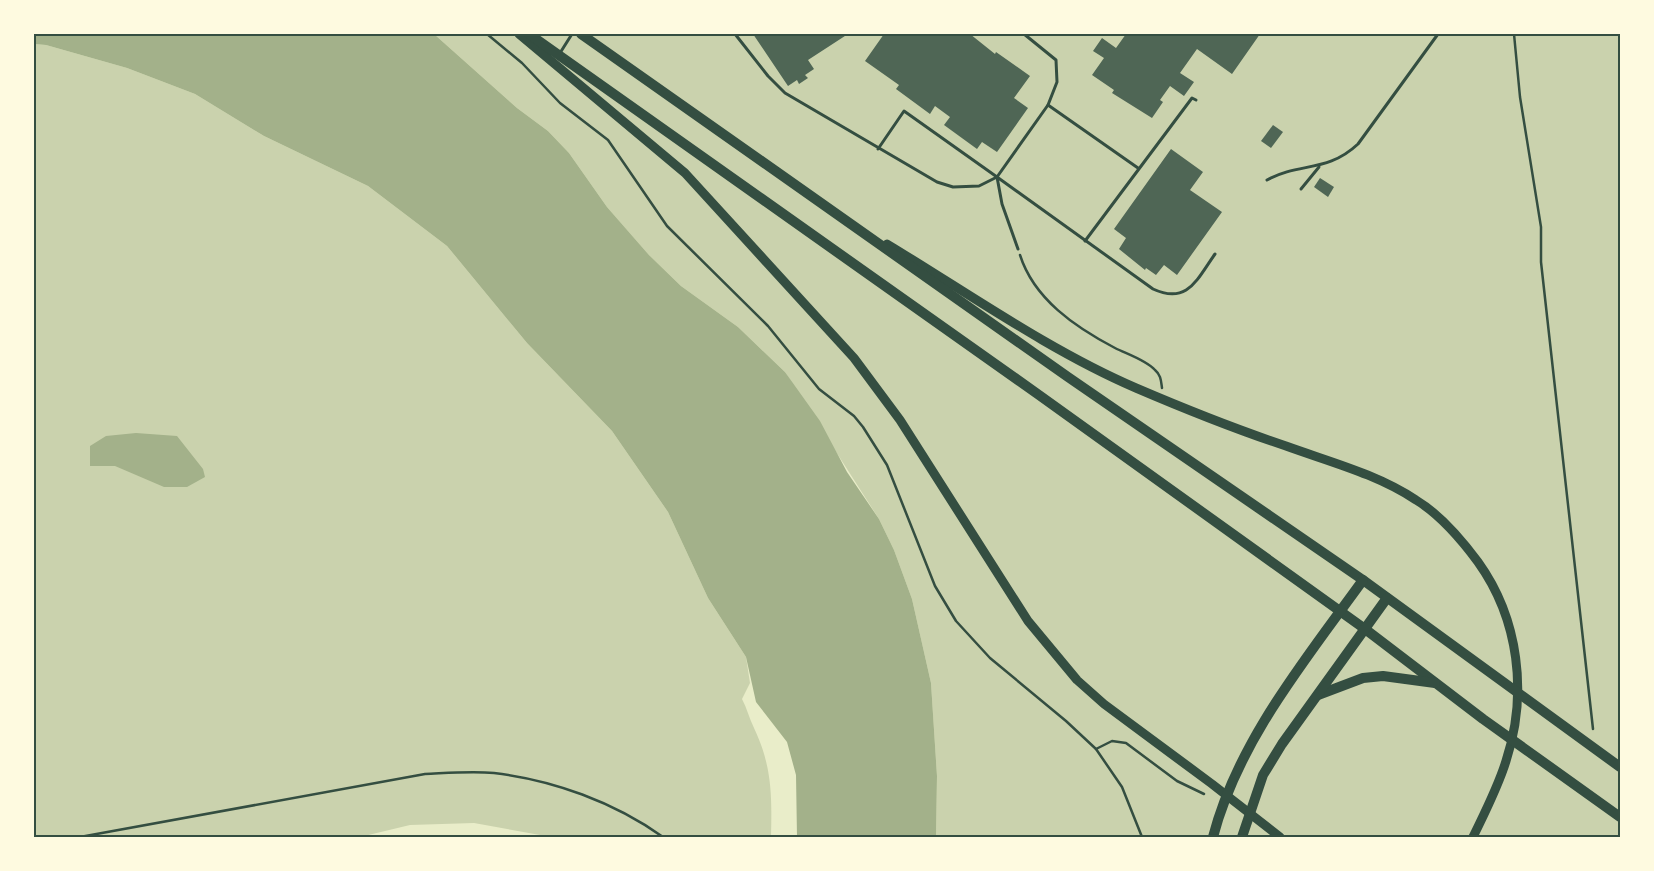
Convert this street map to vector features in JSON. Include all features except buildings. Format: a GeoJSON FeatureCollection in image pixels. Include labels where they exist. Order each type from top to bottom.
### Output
{"type":"FeatureCollection","features":[{"type":"Feature","properties":{"kind":"main road"},"geometry":{"type":"LineString","coordinates":[[519,34],[685,173],[854,358],[877,386],[900,420],[1028,621],[1077,680],[1104,704],[1219,789],[1280,837]]}},
{"type":"Feature","properties":{"kind":"main road"},"geometry":{"type":"LineString","coordinates":[[529,34],[659,128],[764,198],[1366,629],[1483,719],[1620,817]]}},
{"type":"Feature","properties":{"kind":"main road"},"geometry":{"type":"LineString","coordinates":[[581,34],[1068,377],[1363,580],[1620,767]]}},
{"type":"Feature","properties":{"kind":"main road"},"geometry":{"type":"LineString","coordinates":[[836,213],[1070,355],[1115,379],[1165,400],[1386,483],[1418,500],[1446,524],[1487,575],[1504,606],[1514,648],[1519,683],[1516,720],[1506,761],[1473,837]]}},
{"type":"Feature","properties":{"kind":"main road"},"geometry":{"type":"LineString","coordinates":[[1213,836],[1224,802],[1243,760],[1280,698],[1363,580]]}},
{"type":"Feature","properties":{"kind":"main road"},"geometry":{"type":"LineString","coordinates":[[1242,837],[1264,775],[1282,744],[1387,598]]}},
{"type":"Feature","properties":{"kind":"main road"},"geometry":{"type":"LineString","coordinates":[[1318,696],[1363,678],[1383,676],[1438,684]]}},
{"type":"Feature","properties":{"kind":"lane"},"geometry":{"type":"LineString","coordinates":[[558,55],[572,34]]}},
{"type":"Feature","properties":{"kind":"lane"},"geometry":{"type":"LineString","coordinates":[[735,34],[768,76],[785,93],[878,149],[938,182],[953,187],[979,186],[997,177],[1048,105],[1057,82],[1056,60],[1024,34]]}},
{"type":"Feature","properties":{"kind":"lane"},"geometry":{"type":"LineString","coordinates":[[1267,180],[1280,173],[1320,166],[1346,156],[1358,144],[1438,34]]}},
{"type":"Feature","properties":{"kind":"lane"},"geometry":{"type":"LineString","coordinates":[[1085,241],[1138,168],[1173,128],[1192,98],[1196,100]]}},
{"type":"Feature","properties":{"kind":"lane"},"geometry":{"type":"LineString","coordinates":[[1048,105],[1138,168]]}},
{"type":"Feature","properties":{"kind":"lane"},"geometry":{"type":"LineString","coordinates":[[878,149],[904,111],[1153,289],[1164,294],[1174,295],[1186,292],[1215,254]]}},
{"type":"Feature","properties":{"kind":"lane"},"geometry":{"type":"LineString","coordinates":[[1301,189],[1320,166]]}},
{"type":"Feature","properties":{"kind":"lane"},"geometry":{"type":"LineString","coordinates":[[997,177],[1002,204],[1018,249]]}},
{"type":"Feature","properties":{"kind":"path"},"geometry":{"type":"LineString","coordinates":[[487,34],[522,63],[560,103],[608,140],[667,226],[768,326],[819,388],[854,416],[887,465],[935,586],[956,621],[990,658],[1096,748],[1122,787],[1142,837]]}},
{"type":"Feature","properties":{"kind":"path"},"geometry":{"type":"LineString","coordinates":[[1514,34],[1520,97],[1541,227],[1541,262],[1593,729]]}},
{"type":"Feature","properties":{"kind":"path"},"geometry":{"type":"LineString","coordinates":[[1018,249],[1025,270],[1037,290],[1076,323],[1112,346],[1154,368],[1160,375],[1165,400]]}},
{"type":"Feature","properties":{"kind":"path"},"geometry":{"type":"LineString","coordinates":[[1096,748],[1112,741],[1126,743],[1177,781],[1209,796]]}},
{"type":"Feature","properties":{"kind":"path"},"geometry":{"type":"LineString","coordinates":[[80,837],[425,774],[461,772],[517,777],[589,797],[630,817],[663,837]]}},
{"type":"Feature","properties":{"kind":"shaded area"},"geometry":{"type":"Polygon","coordinates":[[[34,34],[434,34],[517,108],[548,131],[569,153],[607,207],[649,255],[681,286],[738,327],[785,372],[820,421],[847,472],[879,519],[894,550],[912,599],[931,683],[937,776],[936,837],[797,837],[796,775],[787,742],[756,702],[746,657],[708,598],[668,512],[612,431],[527,343],[447,246],[368,186],[264,136],[195,94],[127,68],[46,45],[34,44],[34,34]]]}},
{"type":"Feature","properties":{"kind":"shaded area"},"geometry":{"type":"Polygon","coordinates":[[[434,34],[1620,34],[1620,837],[936,837],[937,776],[931,683],[912,599],[894,550],[879,519],[785,372],[738,327],[681,286],[649,255],[607,207],[569,153],[548,131],[517,108],[434,34]]]}},
{"type":"Feature","properties":{"kind":"shaded area"},"geometry":{"type":"Polygon","coordinates":[[[34,44],[46,45],[127,68],[195,94],[264,136],[368,186],[447,246],[527,343],[612,431],[668,512],[708,598],[746,657],[750,683],[742,699],[760,742],[768,768],[771,794],[771,837],[551,837],[474,823],[410,825],[360,837],[34,837],[34,44]]]}},
{"type":"Feature","properties":{"kind":"shaded area"},"geometry":{"type":"Polygon","coordinates":[[[136,433],[177,436],[203,469],[205,477],[187,487],[164,487],[115,466],[90,466],[90,446],[106,436],[136,433]]]}}]}
